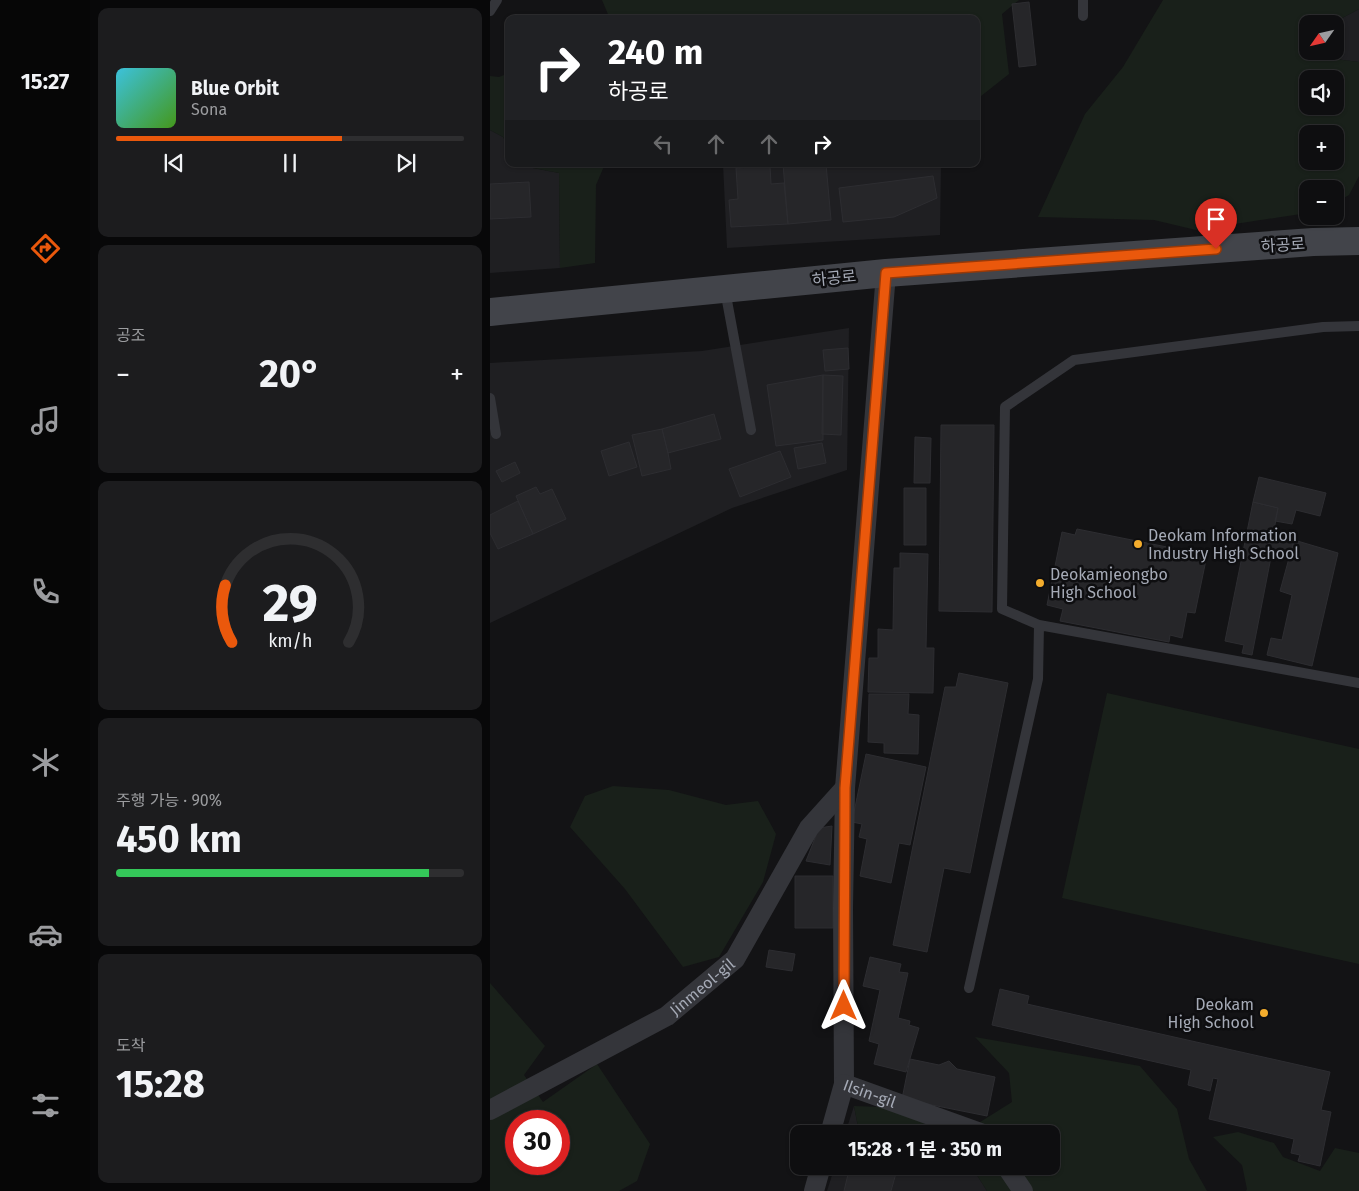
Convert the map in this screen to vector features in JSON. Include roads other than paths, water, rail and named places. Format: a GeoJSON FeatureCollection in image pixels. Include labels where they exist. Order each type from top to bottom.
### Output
{"type":"FeatureCollection","features":[{"type":"Feature","properties":{"kind":"main road"},"geometry":{"type":"LineString","coordinates":[[1313,242],[1359,232]]}},
{"type":"Feature","properties":{"kind":"main road","name":"하공로"},"geometry":{"type":"LineString","coordinates":[[490,312],[886,273],[1313,242],[1359,241]]}},
{"type":"Feature","properties":{"kind":"street","name":"Ilsin-gil"},"geometry":{"type":"LineString","coordinates":[[886,273],[845,788],[843,908],[844,1084],[958,1125]]}},
{"type":"Feature","properties":{"kind":"street","name":"Jinmeol-gil"},"geometry":{"type":"LineString","coordinates":[[490,1110],[667,1016],[735,959],[809,828],[845,788]]}},
{"type":"Feature","properties":{"kind":"street"},"geometry":{"type":"LineString","coordinates":[[833,1125],[844,1084]]}},
{"type":"Feature","properties":{"kind":"street"},"geometry":{"type":"LineString","coordinates":[[814,1191],[818,1175]]}},
{"type":"Feature","properties":{"kind":"street"},"geometry":{"type":"LineString","coordinates":[[1012,1175],[1023,1191]]}},
{"type":"Feature","properties":{"kind":"lane"},"geometry":{"type":"LineString","coordinates":[[490,11],[497,0]]}},
{"type":"Feature","properties":{"kind":"lane"},"geometry":{"type":"LineString","coordinates":[[1083,0],[1083,16]]}},
{"type":"Feature","properties":{"kind":"lane"},"geometry":{"type":"LineString","coordinates":[[724,289],[752,430]]}},
{"type":"Feature","properties":{"kind":"lane"},"geometry":{"type":"LineString","coordinates":[[1359,326],[1323,327],[1074,360],[1005,407],[1002,609],[1039,625],[1359,683]]}},
{"type":"Feature","properties":{"kind":"lane"},"geometry":{"type":"LineString","coordinates":[[490,398],[496,434]]}},
{"type":"Feature","properties":{"kind":"lane"},"geometry":{"type":"LineString","coordinates":[[969,988],[1038,679],[1039,625]]}},
{"type":"Feature","properties":{"kind":"place","name":"Deokam Information Industry High School"},"geometry":{"type":"Point","coordinates":[1138,544]}},
{"type":"Feature","properties":{"kind":"place","name":"Deokamjeongbo High School"},"geometry":{"type":"Point","coordinates":[1040,583]}},
{"type":"Feature","properties":{"kind":"place","name":"Deokam High School"},"geometry":{"type":"Point","coordinates":[1264,1013]}}]}
